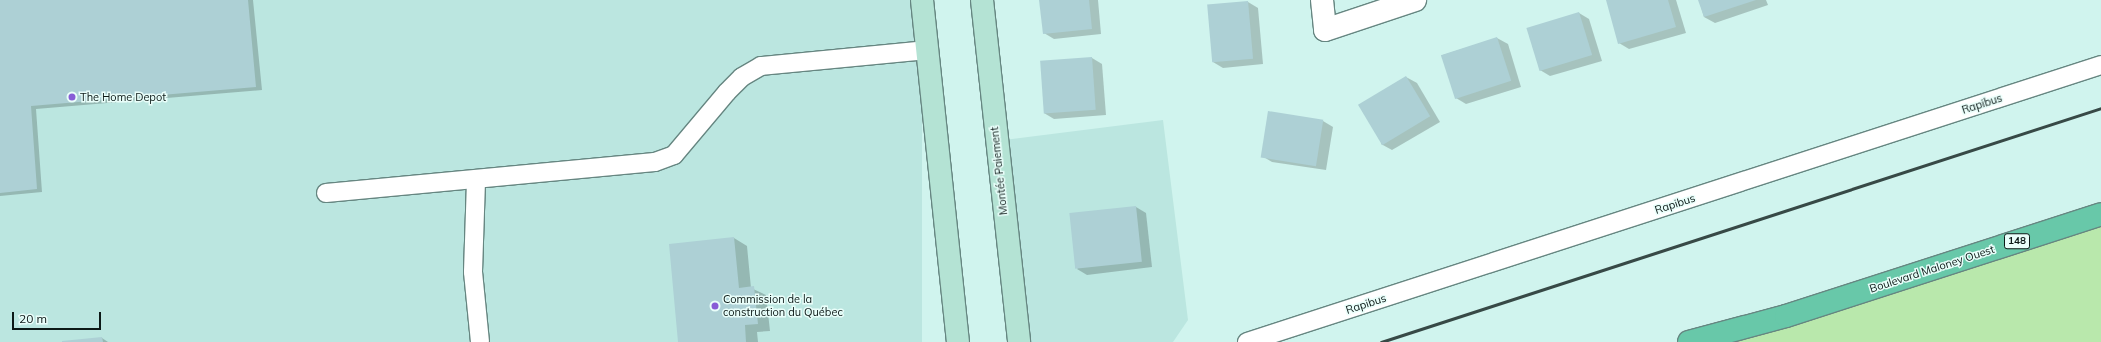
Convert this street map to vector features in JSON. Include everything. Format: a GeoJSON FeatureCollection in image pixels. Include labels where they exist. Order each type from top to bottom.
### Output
{"type":"FeatureCollection","features":[{"type":"Feature","properties":{"kind":"main road"},"geometry":{"type":"LineString","coordinates":[[922,0],[926,50],[958,342]]}},
{"type":"Feature","properties":{"kind":"main road","name":"Montée Paiement"},"geometry":{"type":"LineString","coordinates":[[982,0],[1019,342]]}},
{"type":"Feature","properties":{"kind":"main road","name":"Boulevard Maloney Ouest"},"geometry":{"type":"LineString","coordinates":[[1689,342],[1786,316],[2101,214]]}},
{"type":"Feature","properties":{"kind":"main road","name":"Boulevard Maloney Ouest"},"geometry":{"type":"LineString","coordinates":[[1737,342],[1786,316]]}},
{"type":"Feature","properties":{"kind":"street"},"geometry":{"type":"LineString","coordinates":[[1322,0],[1325,30],[1415,0]]}},
{"type":"Feature","properties":{"kind":"lane"},"geometry":{"type":"LineString","coordinates":[[326,193],[655,162],[674,155],[732,87],[761,66],[926,50]]}},
{"type":"Feature","properties":{"kind":"lane","name":"Rapibus"},"geometry":{"type":"LineString","coordinates":[[1247,342],[2101,65]]}},
{"type":"Feature","properties":{"kind":"lane"},"geometry":{"type":"LineString","coordinates":[[476,180],[473,272],[480,342]]}},
{"type":"Feature","properties":{"kind":"shaded area"},"geometry":{"type":"Polygon","coordinates":[[[0,0],[922,0],[922,342],[0,342],[0,0]]]}},
{"type":"Feature","properties":{"kind":"shaded area"},"geometry":{"type":"Polygon","coordinates":[[[1163,120],[1188,320],[1173,342],[1019,342],[996,141],[1163,120]]]}},
{"type":"Feature","properties":{"kind":"green space"},"geometry":{"type":"Polygon","coordinates":[[[2101,214],[2101,342],[1737,342],[1786,316],[2101,214]]]}},
{"type":"Feature","properties":{"kind":"building","name":"The Home Depot"},"geometry":{"type":"Polygon","coordinates":[[[0,0],[248,0],[256,87],[31,106],[37,189],[0,193],[0,0]]]}},
{"type":"Feature","properties":{"kind":"building"},"geometry":{"type":"Polygon","coordinates":[[[1039,0],[1089,0],[1092,29],[1043,34],[1039,0]]]}},
{"type":"Feature","properties":{"kind":"building"},"geometry":{"type":"Polygon","coordinates":[[[1606,0],[1668,0],[1676,27],[1618,44],[1606,0]]]}},
{"type":"Feature","properties":{"kind":"building"},"geometry":{"type":"Polygon","coordinates":[[[1698,0],[1756,0],[1704,17],[1698,0]]]}},
{"type":"Feature","properties":{"kind":"building"},"geometry":{"type":"Polygon","coordinates":[[[1248,1],[1253,59],[1212,62],[1207,5],[1248,1]]]}},
{"type":"Feature","properties":{"kind":"building"},"geometry":{"type":"Polygon","coordinates":[[[1579,12],[1592,55],[1540,71],[1526,28],[1579,12]]]}},
{"type":"Feature","properties":{"kind":"building"},"geometry":{"type":"Polygon","coordinates":[[[1497,37],[1511,81],[1455,99],[1441,55],[1497,37]]]}},
{"type":"Feature","properties":{"kind":"building"},"geometry":{"type":"Polygon","coordinates":[[[1092,57],[1096,110],[1044,113],[1040,61],[1092,57]]]}},
{"type":"Feature","properties":{"kind":"building"},"geometry":{"type":"Polygon","coordinates":[[[1406,76],[1430,116],[1382,145],[1358,105],[1406,76]]]}},
{"type":"Feature","properties":{"kind":"building"},"geometry":{"type":"Polygon","coordinates":[[[1268,111],[1323,120],[1316,166],[1261,157],[1268,111]]]}},
{"type":"Feature","properties":{"kind":"building"},"geometry":{"type":"Polygon","coordinates":[[[1136,206],[1142,262],[1075,269],[1069,213],[1136,206]]]}},
{"type":"Feature","properties":{"kind":"building","name":"Commission de la construction du Québec"},"geometry":{"type":"Polygon","coordinates":[[[734,237],[739,288],[754,286],[758,324],[745,325],[746,342],[678,342],[669,244],[734,237]]]}},
{"type":"Feature","properties":{"kind":"building"},"geometry":{"type":"Polygon","coordinates":[[[102,337],[103,342],[62,342],[62,341],[102,337]]]}},
{"type":"Feature","properties":{"kind":"railway"},"geometry":{"type":"LineString","coordinates":[[1381,342],[2101,108]]}},
{"type":"Feature","properties":{"kind":"place","name":"The Home Depot"},"geometry":{"type":"Point","coordinates":[72,97]}},
{"type":"Feature","properties":{"kind":"place","name":"Commission de la construction du Québec"},"geometry":{"type":"Point","coordinates":[715,306]}}]}
